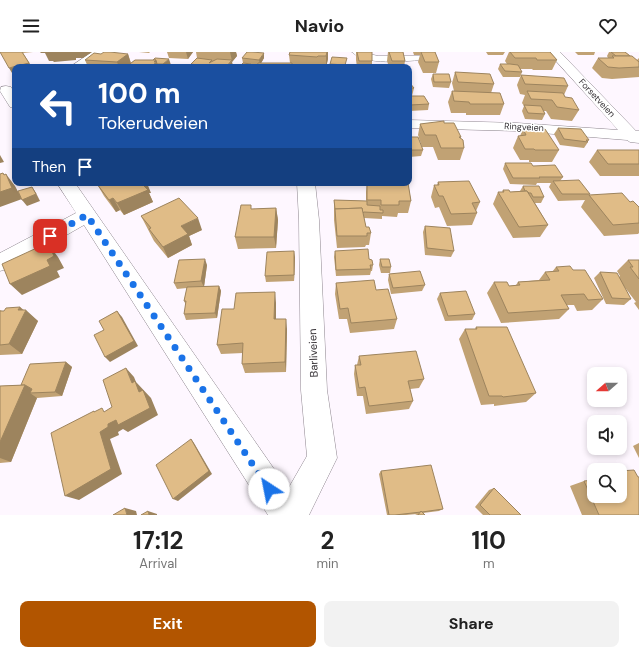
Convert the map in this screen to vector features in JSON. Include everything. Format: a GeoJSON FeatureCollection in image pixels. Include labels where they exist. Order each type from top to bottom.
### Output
{"type":"FeatureCollection","features":[{"type":"Feature","properties":{"kind":"street"},"geometry":{"type":"LineString","coordinates":[[81,64],[100,52]]}},
{"type":"Feature","properties":{"kind":"street","name":"Forsetveien"},"geometry":{"type":"LineString","coordinates":[[554,52],[636,138]]}},
{"type":"Feature","properties":{"kind":"street"},"geometry":{"type":"LineString","coordinates":[[7,89],[12,98]]}},
{"type":"Feature","properties":{"kind":"street","name":"Ringveien"},"geometry":{"type":"LineString","coordinates":[[412,124],[516,127],[636,138]]}},
{"type":"Feature","properties":{"kind":"street"},"geometry":{"type":"LineString","coordinates":[[68,186],[287,515]]}},
{"type":"Feature","properties":{"kind":"street","name":"Barliveien"},"geometry":{"type":"LineString","coordinates":[[292,515],[322,458],[314,390],[309,220],[306,186]]}},
{"type":"Feature","properties":{"kind":"street"},"geometry":{"type":"LineString","coordinates":[[0,263],[87,215]]}},
{"type":"Feature","properties":{"kind":"lane"},"geometry":{"type":"LineString","coordinates":[[356,52],[359,55],[373,58],[422,58]]}},
{"type":"Feature","properties":{"kind":"building"},"geometry":{"type":"Polygon","coordinates":[[[0,52],[22,52],[29,63],[12,64],[12,67],[9,68],[0,52]]]}},
{"type":"Feature","properties":{"kind":"building"},"geometry":{"type":"Polygon","coordinates":[[[104,52],[128,54],[117,62],[85,60],[94,53],[101,54],[104,52]]]}},
{"type":"Feature","properties":{"kind":"building"},"geometry":{"type":"Polygon","coordinates":[[[247,52],[264,53],[259,60],[242,58],[247,52]]]}},
{"type":"Feature","properties":{"kind":"building"},"geometry":{"type":"Polygon","coordinates":[[[290,52],[327,52],[326,56],[317,57],[289,55],[290,52]]]}},
{"type":"Feature","properties":{"kind":"building"},"geometry":{"type":"Polygon","coordinates":[[[357,52],[372,52],[372,61],[359,61],[357,52]]]}},
{"type":"Feature","properties":{"kind":"building"},"geometry":{"type":"Polygon","coordinates":[[[389,52],[403,52],[405,61],[392,61],[389,52]]]}},
{"type":"Feature","properties":{"kind":"building"},"geometry":{"type":"Polygon","coordinates":[[[421,52],[435,52],[439,62],[425,62],[421,52]]]}},
{"type":"Feature","properties":{"kind":"building"},"geometry":{"type":"Polygon","coordinates":[[[510,52],[550,52],[557,60],[515,58],[510,52]]]}},
{"type":"Feature","properties":{"kind":"building"},"geometry":{"type":"Polygon","coordinates":[[[611,52],[625,52],[630,56],[616,56],[611,52]]]}},
{"type":"Feature","properties":{"kind":"building"},"geometry":{"type":"Polygon","coordinates":[[[612,56],[632,56],[639,62],[639,67],[608,67],[598,58],[614,58],[612,56]]]}},
{"type":"Feature","properties":{"kind":"building"},"geometry":{"type":"Polygon","coordinates":[[[332,57],[347,58],[345,64],[330,64],[332,57]]]}},
{"type":"Feature","properties":{"kind":"building"},"geometry":{"type":"Polygon","coordinates":[[[155,58],[169,59],[163,64],[157,64],[156,60],[153,60],[155,58]]]}},
{"type":"Feature","properties":{"kind":"building"},"geometry":{"type":"Polygon","coordinates":[[[197,58],[212,60],[209,63],[217,59],[232,60],[229,64],[191,64],[197,58]]]}},
{"type":"Feature","properties":{"kind":"building"},"geometry":{"type":"Polygon","coordinates":[[[135,60],[156,60],[154,62],[157,62],[154,64],[130,64],[135,60]]]}},
{"type":"Feature","properties":{"kind":"building"},"geometry":{"type":"Polygon","coordinates":[[[258,63],[292,63],[292,64],[258,63]]]}},
{"type":"Feature","properties":{"kind":"building"},"geometry":{"type":"Polygon","coordinates":[[[500,64],[518,65],[522,72],[505,71],[500,64]]]}},
{"type":"Feature","properties":{"kind":"building"},"geometry":{"type":"Polygon","coordinates":[[[455,72],[490,74],[494,84],[458,82],[455,72]]]}},
{"type":"Feature","properties":{"kind":"building"},"geometry":{"type":"Polygon","coordinates":[[[433,74],[449,74],[451,82],[434,82],[433,74]]]}},
{"type":"Feature","properties":{"kind":"building"},"geometry":{"type":"Polygon","coordinates":[[[521,75],[564,78],[568,86],[525,84],[521,75]]]}},
{"type":"Feature","properties":{"kind":"building"},"geometry":{"type":"Polygon","coordinates":[[[452,91],[500,93],[504,104],[470,104],[469,102],[454,101],[452,91]]]}},
{"type":"Feature","properties":{"kind":"building"},"geometry":{"type":"Polygon","coordinates":[[[527,91],[563,93],[565,97],[572,98],[579,110],[557,107],[552,100],[531,99],[527,91]]]}},
{"type":"Feature","properties":{"kind":"building"},"geometry":{"type":"Polygon","coordinates":[[[412,96],[424,96],[429,104],[412,105],[412,96]]]}},
{"type":"Feature","properties":{"kind":"building"},"geometry":{"type":"Polygon","coordinates":[[[524,105],[541,106],[545,114],[528,113],[524,105]]]}},
{"type":"Feature","properties":{"kind":"building"},"geometry":{"type":"Polygon","coordinates":[[[444,121],[444,123],[454,123],[461,137],[459,137],[463,140],[464,148],[441,148],[436,135],[425,135],[420,124],[444,121]]]}},
{"type":"Feature","properties":{"kind":"building"},"geometry":{"type":"Polygon","coordinates":[[[558,128],[581,129],[589,140],[586,140],[588,142],[564,139],[558,128]]]}},
{"type":"Feature","properties":{"kind":"building"},"geometry":{"type":"Polygon","coordinates":[[[523,129],[545,129],[559,150],[525,149],[518,136],[526,135],[523,129]]]}},
{"type":"Feature","properties":{"kind":"building"},"geometry":{"type":"Polygon","coordinates":[[[412,137],[418,137],[423,150],[412,150],[412,137]]]}},
{"type":"Feature","properties":{"kind":"building"},"geometry":{"type":"Polygon","coordinates":[[[597,150],[639,150],[639,164],[608,164],[597,150]]]}},
{"type":"Feature","properties":{"kind":"building"},"geometry":{"type":"Polygon","coordinates":[[[505,163],[531,163],[533,166],[555,165],[563,177],[513,178],[505,163]]]}},
{"type":"Feature","properties":{"kind":"building"},"geometry":{"type":"Polygon","coordinates":[[[3,173],[4,175],[6,174],[12,188],[0,192],[0,174],[3,173]]]}},
{"type":"Feature","properties":{"kind":"building"},"geometry":{"type":"Polygon","coordinates":[[[579,180],[590,194],[562,194],[553,181],[579,180]]]}},
{"type":"Feature","properties":{"kind":"building"},"geometry":{"type":"Polygon","coordinates":[[[469,181],[480,202],[472,203],[477,213],[451,214],[443,196],[439,196],[434,185],[439,185],[438,182],[469,181]]]}},
{"type":"Feature","properties":{"kind":"building"},"geometry":{"type":"Polygon","coordinates":[[[98,186],[144,186],[148,190],[117,203],[113,198],[109,200],[98,186]]]}},
{"type":"Feature","properties":{"kind":"building"},"geometry":{"type":"Polygon","coordinates":[[[367,186],[408,186],[411,201],[399,201],[399,205],[381,205],[381,200],[367,200],[367,186]]]}},
{"type":"Feature","properties":{"kind":"building"},"geometry":{"type":"Polygon","coordinates":[[[523,186],[539,186],[544,197],[533,197],[531,193],[525,191],[523,186]]]}},
{"type":"Feature","properties":{"kind":"building"},"geometry":{"type":"Polygon","coordinates":[[[32,187],[36,194],[22,200],[18,191],[32,187]]]}},
{"type":"Feature","properties":{"kind":"building"},"geometry":{"type":"Polygon","coordinates":[[[503,190],[509,190],[510,192],[527,191],[548,225],[519,227],[498,192],[504,192],[503,190]]]}},
{"type":"Feature","properties":{"kind":"building"},"geometry":{"type":"Polygon","coordinates":[[[622,193],[630,202],[633,201],[639,207],[639,223],[613,225],[589,195],[622,193]]]}},
{"type":"Feature","properties":{"kind":"building"},"geometry":{"type":"Polygon","coordinates":[[[179,198],[198,218],[181,226],[188,234],[163,247],[149,229],[151,228],[141,216],[179,198]]]}},
{"type":"Feature","properties":{"kind":"building"},"geometry":{"type":"Polygon","coordinates":[[[334,200],[367,201],[367,205],[380,206],[380,210],[383,210],[383,213],[363,213],[362,208],[335,209],[334,200]]]}},
{"type":"Feature","properties":{"kind":"building"},"geometry":{"type":"Polygon","coordinates":[[[241,205],[251,205],[251,209],[276,208],[274,237],[235,237],[241,205]]]}},
{"type":"Feature","properties":{"kind":"building"},"geometry":{"type":"Polygon","coordinates":[[[362,208],[366,227],[369,227],[371,233],[367,233],[367,236],[337,236],[335,209],[362,208]]]}},
{"type":"Feature","properties":{"kind":"building"},"geometry":{"type":"Polygon","coordinates":[[[425,226],[450,228],[454,251],[427,248],[425,226]]]}},
{"type":"Feature","properties":{"kind":"building"},"geometry":{"type":"Polygon","coordinates":[[[49,245],[54,256],[47,260],[50,266],[10,284],[2,264],[41,246],[42,248],[49,245]]]}},
{"type":"Feature","properties":{"kind":"building"},"geometry":{"type":"Polygon","coordinates":[[[368,249],[369,259],[372,260],[373,265],[370,265],[371,269],[336,270],[335,251],[368,249]]]}},
{"type":"Feature","properties":{"kind":"building"},"geometry":{"type":"Polygon","coordinates":[[[294,251],[294,275],[265,276],[267,252],[294,251]]]}},
{"type":"Feature","properties":{"kind":"building"},"geometry":{"type":"Polygon","coordinates":[[[205,259],[201,281],[174,283],[179,260],[205,259]]]}},
{"type":"Feature","properties":{"kind":"building"},"geometry":{"type":"Polygon","coordinates":[[[380,259],[389,259],[391,267],[382,267],[380,259]]]}},
{"type":"Feature","properties":{"kind":"building"},"geometry":{"type":"Polygon","coordinates":[[[628,260],[639,260],[639,279],[630,267],[633,267],[628,260]]]}},
{"type":"Feature","properties":{"kind":"building"},"geometry":{"type":"Polygon","coordinates":[[[570,266],[573,270],[585,270],[603,299],[588,300],[584,294],[561,295],[569,309],[508,313],[494,282],[507,282],[509,286],[520,285],[518,282],[550,280],[545,272],[559,271],[556,267],[570,266]]]}},
{"type":"Feature","properties":{"kind":"building"},"geometry":{"type":"Polygon","coordinates":[[[420,271],[425,285],[393,288],[389,274],[420,271]]]}},
{"type":"Feature","properties":{"kind":"building"},"geometry":{"type":"Polygon","coordinates":[[[600,272],[617,273],[631,299],[612,298],[600,272]]]}},
{"type":"Feature","properties":{"kind":"building"},"geometry":{"type":"Polygon","coordinates":[[[374,280],[376,290],[388,289],[397,319],[351,323],[348,308],[340,309],[336,283],[374,280]]]}},
{"type":"Feature","properties":{"kind":"building"},"geometry":{"type":"Polygon","coordinates":[[[219,286],[215,313],[184,314],[186,301],[184,301],[187,287],[219,286]]]}},
{"type":"Feature","properties":{"kind":"building"},"geometry":{"type":"Polygon","coordinates":[[[466,291],[475,314],[448,316],[440,293],[466,291]]]}},
{"type":"Feature","properties":{"kind":"building"},"geometry":{"type":"Polygon","coordinates":[[[275,292],[274,319],[286,319],[285,362],[242,364],[243,343],[217,345],[222,309],[234,309],[236,293],[275,292]]]}},
{"type":"Feature","properties":{"kind":"building"},"geometry":{"type":"Polygon","coordinates":[[[20,307],[18,310],[26,310],[9,344],[0,345],[0,311],[4,311],[6,308],[20,307]]]}},
{"type":"Feature","properties":{"kind":"building"},"geometry":{"type":"Polygon","coordinates":[[[117,311],[134,341],[105,357],[94,335],[104,330],[99,321],[117,311]]]}},
{"type":"Feature","properties":{"kind":"building"},"geometry":{"type":"Polygon","coordinates":[[[476,327],[507,327],[536,393],[503,397],[489,396],[465,329],[477,329],[476,327]]]}},
{"type":"Feature","properties":{"kind":"building"},"geometry":{"type":"Polygon","coordinates":[[[416,351],[424,379],[408,381],[413,401],[369,406],[365,387],[359,388],[355,365],[361,365],[359,356],[416,351]]]}},
{"type":"Feature","properties":{"kind":"building"},"geometry":{"type":"Polygon","coordinates":[[[66,362],[55,392],[30,393],[32,389],[25,385],[21,385],[30,364],[66,362]]]}},
{"type":"Feature","properties":{"kind":"building"},"geometry":{"type":"Polygon","coordinates":[[[126,368],[132,383],[135,381],[139,392],[143,390],[150,408],[118,425],[116,420],[108,424],[108,427],[100,432],[111,469],[65,496],[51,433],[94,411],[102,408],[104,412],[112,407],[103,380],[126,368]]]}},
{"type":"Feature","properties":{"kind":"building"},"geometry":{"type":"Polygon","coordinates":[[[25,385],[0,442],[0,386],[25,385]]]}},
{"type":"Feature","properties":{"kind":"building"},"geometry":{"type":"Polygon","coordinates":[[[191,439],[209,471],[173,499],[156,465],[191,439]]]}},
{"type":"Feature","properties":{"kind":"building"},"geometry":{"type":"Polygon","coordinates":[[[431,465],[443,509],[389,515],[381,471],[431,465]]]}},
{"type":"Feature","properties":{"kind":"building"},"geometry":{"type":"Polygon","coordinates":[[[627,470],[634,470],[639,477],[639,515],[599,515],[594,503],[627,503],[627,470]]]}},
{"type":"Feature","properties":{"kind":"building"},"geometry":{"type":"Polygon","coordinates":[[[584,481],[587,481],[587,488],[584,481]]]}},
{"type":"Feature","properties":{"kind":"building"},"geometry":{"type":"Polygon","coordinates":[[[494,488],[521,515],[490,515],[480,505],[494,488]]]}},
{"type":"Feature","properties":{"kind":"building"},"geometry":{"type":"Polygon","coordinates":[[[125,508],[127,515],[113,515],[125,508]]]}},
{"type":"Feature","properties":{"kind":"building"},"geometry":{"type":"Polygon","coordinates":[[[148,511],[149,515],[141,515],[148,511]]]}},
{"type":"Feature","properties":{"kind":"building"},"geometry":{"type":"Polygon","coordinates":[[[421,511],[425,515],[418,515],[421,511]]]}},
{"type":"Feature","properties":{"kind":"route"},"geometry":{"type":"LineString","coordinates":[[50,236],[87,215],[269,489]]}}]}
